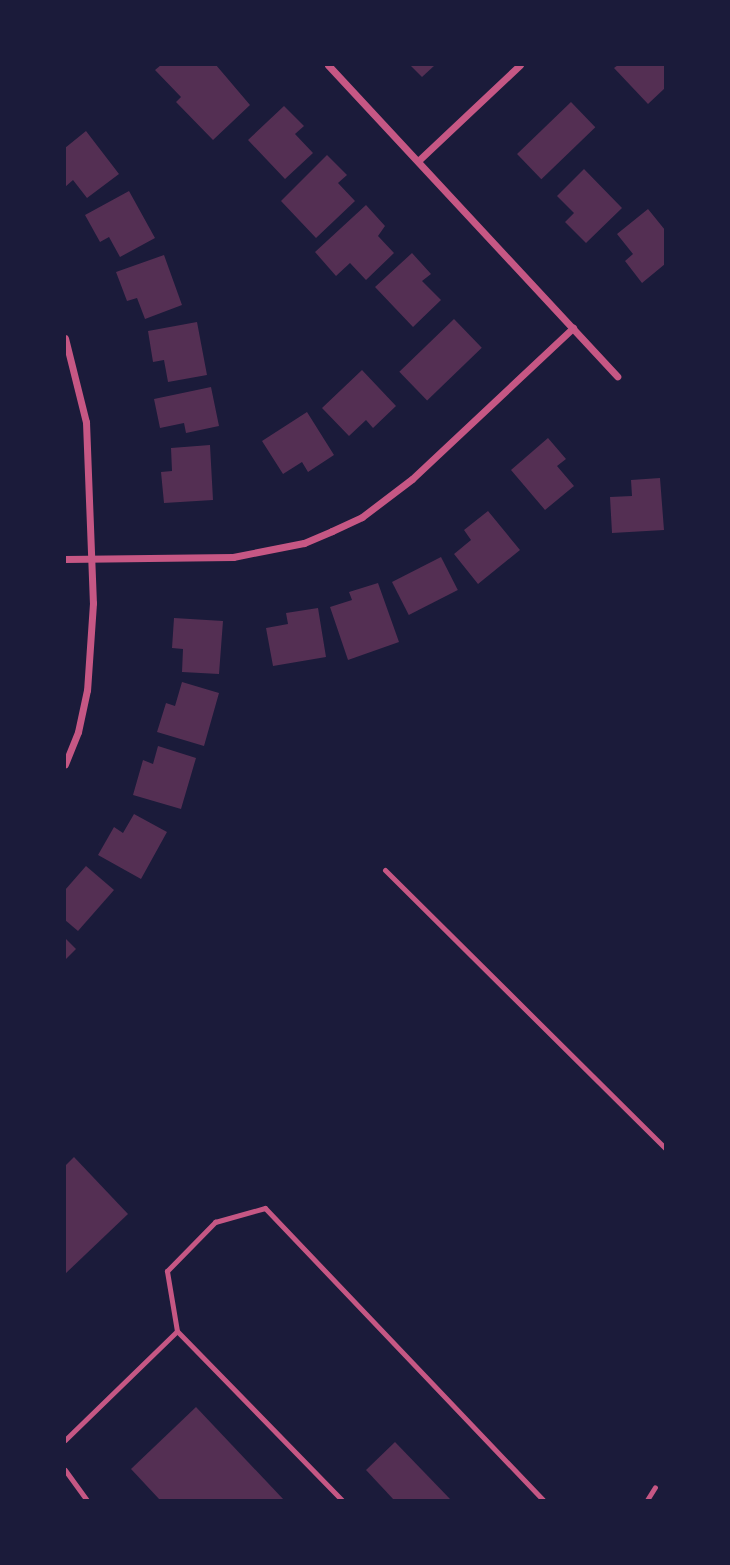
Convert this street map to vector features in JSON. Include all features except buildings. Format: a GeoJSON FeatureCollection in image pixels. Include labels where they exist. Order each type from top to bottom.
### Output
{"type":"FeatureCollection","features":[{"type":"Feature","properties":{"kind":"street"},"geometry":{"type":"LineString","coordinates":[[328,65],[617,376]]}},
{"type":"Feature","properties":{"kind":"street"},"geometry":{"type":"LineString","coordinates":[[418,161],[520,65]]}},
{"type":"Feature","properties":{"kind":"street"},"geometry":{"type":"LineString","coordinates":[[65,559],[252,555],[304,543],[342,526],[412,479],[573,328]]}},
{"type":"Feature","properties":{"kind":"street"},"geometry":{"type":"LineString","coordinates":[[65,338],[86,422],[92,558],[87,690],[65,764]]}},
{"type":"Feature","properties":{"kind":"lane"},"geometry":{"type":"LineString","coordinates":[[385,870],[665,1148]]}},
{"type":"Feature","properties":{"kind":"lane"},"geometry":{"type":"LineString","coordinates":[[342,1500],[177,1331],[167,1271],[215,1222],[265,1208],[543,1500]]}},
{"type":"Feature","properties":{"kind":"lane"},"geometry":{"type":"LineString","coordinates":[[65,1440],[177,1331]]}},
{"type":"Feature","properties":{"kind":"lane"},"geometry":{"type":"LineString","coordinates":[[65,1470],[87,1500]]}},
{"type":"Feature","properties":{"kind":"lane"},"geometry":{"type":"LineString","coordinates":[[647,1500],[656,1487]]}}]}
